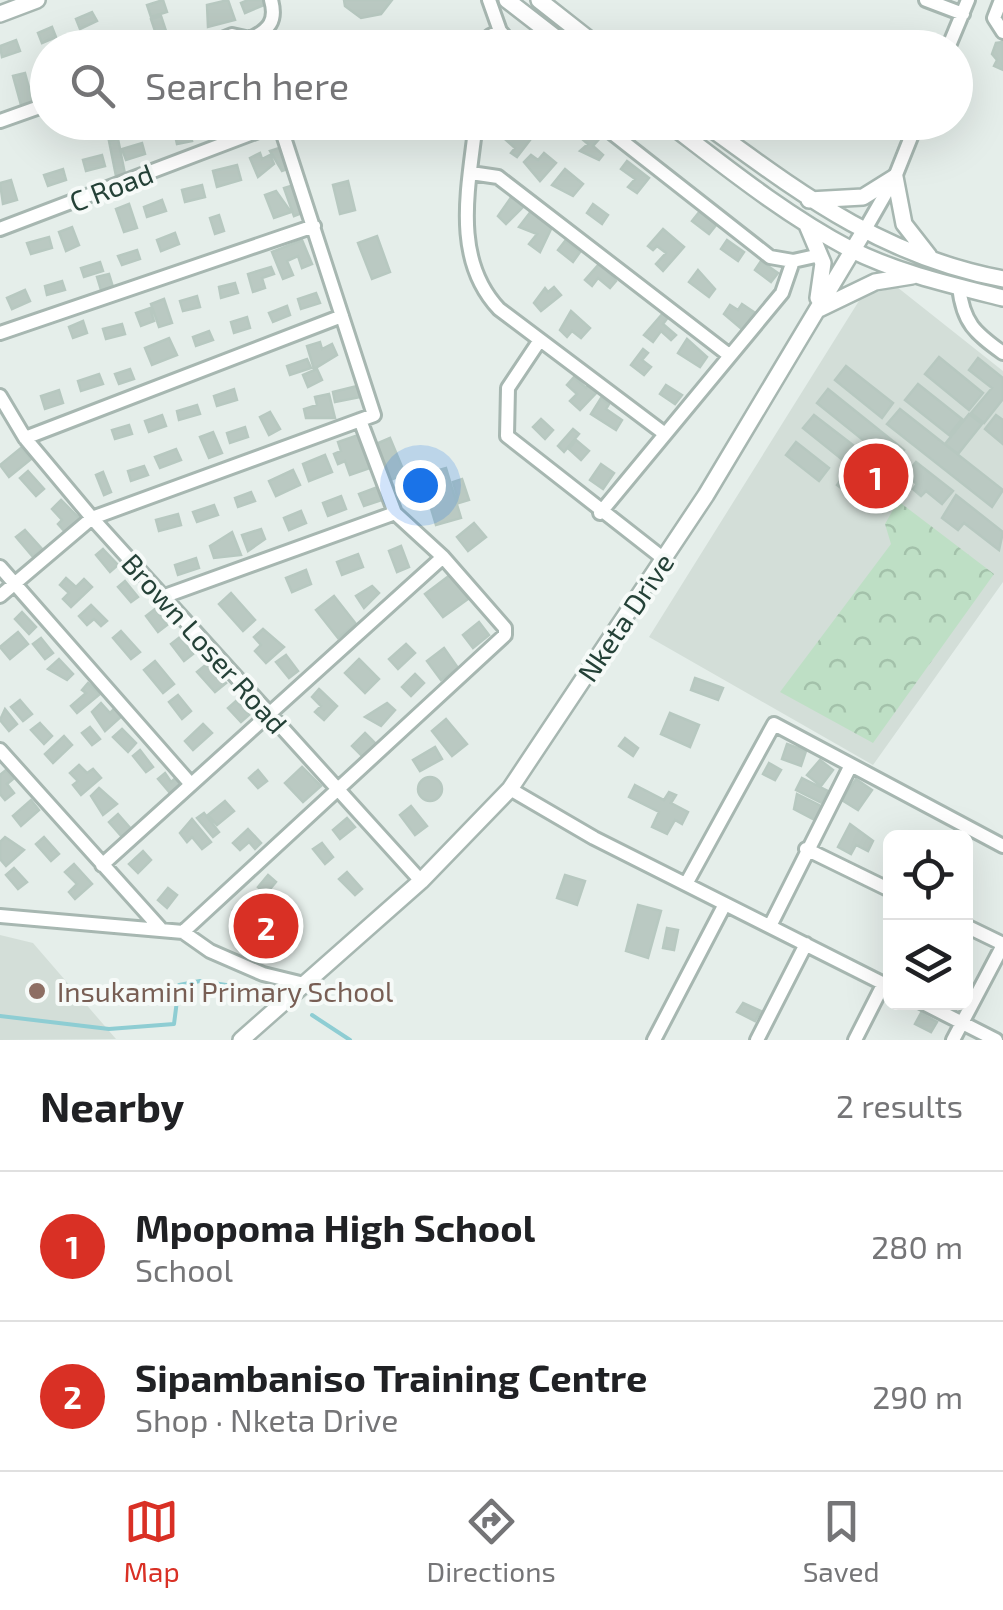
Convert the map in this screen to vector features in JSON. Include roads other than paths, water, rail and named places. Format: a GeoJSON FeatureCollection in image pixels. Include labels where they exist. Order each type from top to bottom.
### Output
{"type":"FeatureCollection","features":[{"type":"Feature","properties":{"kind":"street"},"geometry":{"type":"LineString","coordinates":[[0,14],[37,0]]}},
{"type":"Feature","properties":{"kind":"street"},"geometry":{"type":"LineString","coordinates":[[267,30],[272,22],[271,0]]}},
{"type":"Feature","properties":{"kind":"street"},"geometry":{"type":"LineString","coordinates":[[489,0],[500,30]]}},
{"type":"Feature","properties":{"kind":"street"},"geometry":{"type":"LineString","coordinates":[[507,0],[546,30]]}},
{"type":"Feature","properties":{"kind":"street"},"geometry":{"type":"LineString","coordinates":[[539,0],[577,30]]}},
{"type":"Feature","properties":{"kind":"street"},"geometry":{"type":"LineString","coordinates":[[926,0],[962,14]]}},
{"type":"Feature","properties":{"kind":"street"},"geometry":{"type":"LineString","coordinates":[[955,30],[968,0]]}},
{"type":"Feature","properties":{"kind":"street"},"geometry":{"type":"LineString","coordinates":[[1001,0],[994,18],[1003,32]]}},
{"type":"Feature","properties":{"kind":"street"},"geometry":{"type":"LineString","coordinates":[[0,121],[30,110]]}},
{"type":"Feature","properties":{"kind":"street","name":"C Road"},"geometry":{"type":"LineString","coordinates":[[0,229],[234,140]]}},
{"type":"Feature","properties":{"kind":"street"},"geometry":{"type":"LineString","coordinates":[[0,596],[92,518],[374,415],[285,140]]}},
{"type":"Feature","properties":{"kind":"street"},"geometry":{"type":"LineString","coordinates":[[474,140],[465,234],[482,288],[499,309],[665,434]]}},
{"type":"Feature","properties":{"kind":"street"},"geometry":{"type":"LineString","coordinates":[[621,140],[760,250],[793,262],[820,255]]}},
{"type":"Feature","properties":{"kind":"street"},"geometry":{"type":"LineString","coordinates":[[692,140],[807,224],[853,250],[916,276],[1003,298]]}},
{"type":"Feature","properties":{"kind":"street"},"geometry":{"type":"LineString","coordinates":[[726,140],[808,200],[864,233],[936,262],[1003,279]]}},
{"type":"Feature","properties":{"kind":"street","name":"Nketa Drive"},"geometry":{"type":"LineString","coordinates":[[241,1040],[421,882],[510,789],[664,559],[864,233],[896,177],[910,140]]}},
{"type":"Feature","properties":{"kind":"street"},"geometry":{"type":"LineString","coordinates":[[471,173],[498,177],[730,356]]}},
{"type":"Feature","properties":{"kind":"street"},"geometry":{"type":"LineString","coordinates":[[808,200],[863,197],[896,177],[909,234],[936,262]]}},
{"type":"Feature","properties":{"kind":"street"},"geometry":{"type":"LineString","coordinates":[[807,224],[820,255],[822,276],[814,312]]}},
{"type":"Feature","properties":{"kind":"street"},"geometry":{"type":"LineString","coordinates":[[0,333],[314,226]]}},
{"type":"Feature","properties":{"kind":"street"},"geometry":{"type":"LineString","coordinates":[[600,512],[788,285],[793,262]]}},
{"type":"Feature","properties":{"kind":"street"},"geometry":{"type":"LineString","coordinates":[[814,312],[876,282],[916,276]]}},
{"type":"Feature","properties":{"kind":"street"},"geometry":{"type":"LineString","coordinates":[[959,287],[962,311],[972,332],[1003,353]]}},
{"type":"Feature","properties":{"kind":"street"},"geometry":{"type":"LineString","coordinates":[[25,438],[342,316]]}},
{"type":"Feature","properties":{"kind":"street"},"geometry":{"type":"LineString","coordinates":[[540,340],[508,388],[506,436],[664,559]]}},
{"type":"Feature","properties":{"kind":"street","name":"Brown Loser Road"},"geometry":{"type":"LineString","coordinates":[[2,406],[92,518],[421,882]]}},
{"type":"Feature","properties":{"kind":"street"},"geometry":{"type":"LineString","coordinates":[[183,932],[505,634],[505,628],[443,557],[395,513],[360,420]]}},
{"type":"Feature","properties":{"kind":"street"},"geometry":{"type":"LineString","coordinates":[[164,596],[395,513]]}},
{"type":"Feature","properties":{"kind":"street"},"geometry":{"type":"LineString","coordinates":[[102,865],[188,782],[443,557]]}},
{"type":"Feature","properties":{"kind":"street"},"geometry":{"type":"LineString","coordinates":[[0,567],[188,782]]}},
{"type":"Feature","properties":{"kind":"street"},"geometry":{"type":"LineString","coordinates":[[686,884],[772,726],[778,724],[1003,846]]}},
{"type":"Feature","properties":{"kind":"street"},"geometry":{"type":"LineString","coordinates":[[0,750],[160,928]]}},
{"type":"Feature","properties":{"kind":"street"},"geometry":{"type":"LineString","coordinates":[[770,926],[850,766]]}},
{"type":"Feature","properties":{"kind":"street"},"geometry":{"type":"LineString","coordinates":[[510,789],[594,838],[883,983]]}},
{"type":"Feature","properties":{"kind":"street"},"geometry":{"type":"LineString","coordinates":[[806,849],[883,887]]}},
{"type":"Feature","properties":{"kind":"street"},"geometry":{"type":"LineString","coordinates":[[654,1040],[725,904]]}},
{"type":"Feature","properties":{"kind":"street"},"geometry":{"type":"LineString","coordinates":[[3,912],[183,932],[210,951],[263,974],[304,984]]}},
{"type":"Feature","properties":{"kind":"street"},"geometry":{"type":"LineString","coordinates":[[953,1040],[1003,944],[973,929]]}},
{"type":"Feature","properties":{"kind":"street"},"geometry":{"type":"LineString","coordinates":[[757,1040],[806,944]]}},
{"type":"Feature","properties":{"kind":"street"},"geometry":{"type":"LineString","coordinates":[[855,1040],[883,992]]}},
{"type":"Feature","properties":{"kind":"street"},"geometry":{"type":"LineString","coordinates":[[937,1010],[996,1040]]}},
{"type":"Feature","properties":{"kind":"waterway"},"geometry":{"type":"LineString","coordinates":[[0,1016],[109,1029],[174,1024],[179,985],[200,981],[265,991]]}},
{"type":"Feature","properties":{"kind":"waterway"},"geometry":{"type":"LineString","coordinates":[[312,1015],[350,1040]]}},
{"type":"Feature","properties":{"kind":"place","name":"Mpopoma High School"},"geometry":{"type":"Point","coordinates":[876,476]}},
{"type":"Feature","properties":{"kind":"place","name":"Sipambaniso Training Centre"},"geometry":{"type":"Point","coordinates":[266,926]}},
{"type":"Feature","properties":{"kind":"place","name":"Insukamini Primary School"},"geometry":{"type":"Point","coordinates":[37,991]}}]}
